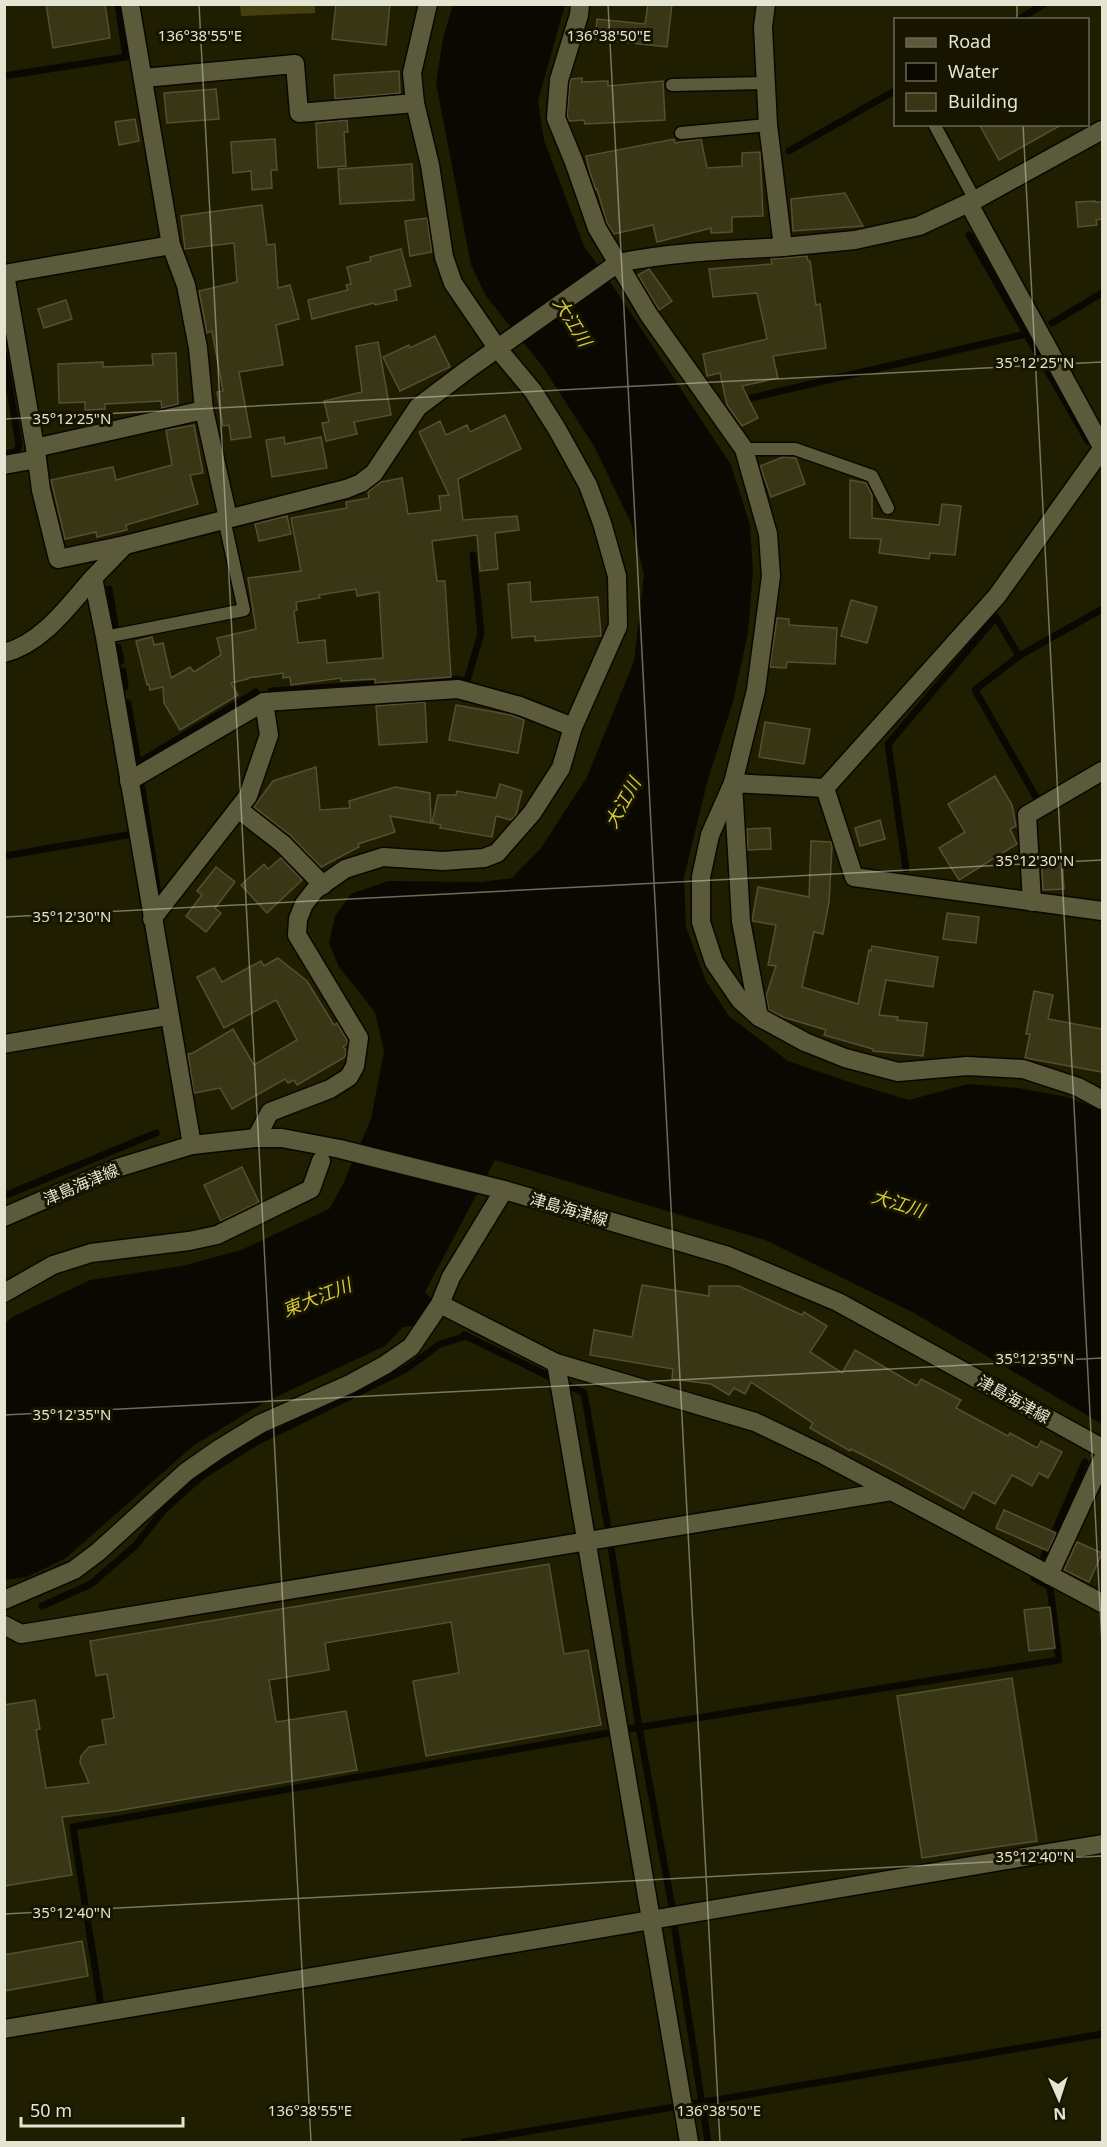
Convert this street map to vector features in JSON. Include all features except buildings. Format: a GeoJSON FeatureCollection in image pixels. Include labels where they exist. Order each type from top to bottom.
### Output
{"type":"FeatureCollection","features":[{"type":"Feature","properties":{"kind":"street"},"geometry":{"type":"LineString","coordinates":[[130,4],[171,246],[186,285],[198,348],[204,410],[226,518]]}},
{"type":"Feature","properties":{"kind":"street"},"geometry":{"type":"LineString","coordinates":[[256,1138],[270,1112],[330,1089],[349,1077],[355,1066],[358,1038],[297,935],[298,919],[304,904],[323,885],[345,869],[384,857],[443,861],[484,858],[497,853],[532,813],[561,768],[573,727],[618,626],[617,576],[602,523],[588,485],[557,429],[504,345],[453,283],[444,257],[430,165],[415,103],[412,73],[428,4]]}},
{"type":"Feature","properties":{"kind":"street"},"geometry":{"type":"LineString","coordinates":[[580,4],[579,15],[559,80],[556,118],[597,228],[615,265],[744,449],[768,534],[771,576],[756,690],[733,783],[710,835],[701,877],[702,922],[714,962],[740,1000],[759,1017],[805,1042],[845,1058],[898,1072],[967,1066],[1023,1069],[1078,1087],[1102,1100]]}},
{"type":"Feature","properties":{"kind":"street"},"geometry":{"type":"LineString","coordinates":[[766,4],[764,27],[768,125],[783,247]]}},
{"type":"Feature","properties":{"kind":"street"},"geometry":{"type":"LineString","coordinates":[[144,78],[295,64],[299,112],[415,103]]}},
{"type":"Feature","properties":{"kind":"street"},"geometry":{"type":"LineString","coordinates":[[171,246],[5,274],[36,454],[40,490],[58,559],[125,545],[346,489],[361,483],[374,473],[418,407],[615,265],[642,258],[708,251],[855,240],[919,226],[972,202],[1102,130]]}},
{"type":"Feature","properties":{"kind":"street"},"geometry":{"type":"LineString","coordinates":[[825,788],[997,596],[1102,448],[972,202]]}},
{"type":"Feature","properties":{"kind":"street"},"geometry":{"type":"LineString","coordinates":[[4,465],[36,454],[204,410]]}},
{"type":"Feature","properties":{"kind":"street"},"geometry":{"type":"LineString","coordinates":[[4,653],[38,636],[125,545]]}},
{"type":"Feature","properties":{"kind":"street"},"geometry":{"type":"LineString","coordinates":[[93,578],[192,1145]]}},
{"type":"Feature","properties":{"kind":"street"},"geometry":{"type":"LineString","coordinates":[[129,781],[264,702],[458,689],[519,706],[573,727]]}},
{"type":"Feature","properties":{"kind":"street"},"geometry":{"type":"LineString","coordinates":[[152,919],[248,796],[269,735],[264,702]]}},
{"type":"Feature","properties":{"kind":"street"},"geometry":{"type":"LineString","coordinates":[[1032,902],[1027,814],[1102,771]]}},
{"type":"Feature","properties":{"kind":"street"},"geometry":{"type":"LineString","coordinates":[[733,783],[825,788]]}},
{"type":"Feature","properties":{"kind":"street"},"geometry":{"type":"LineString","coordinates":[[733,783],[741,921],[759,1017]]}},
{"type":"Feature","properties":{"kind":"street"},"geometry":{"type":"LineString","coordinates":[[825,788],[854,877],[1102,911]]}},
{"type":"Feature","properties":{"kind":"street"},"geometry":{"type":"LineString","coordinates":[[238,809],[283,844],[323,885]]}},
{"type":"Feature","properties":{"kind":"street"},"geometry":{"type":"LineString","coordinates":[[4,1044],[168,1016]]}},
{"type":"Feature","properties":{"kind":"street","name":"津島海津線"},"geometry":{"type":"LineString","coordinates":[[4,1217],[117,1168],[192,1145],[256,1138],[282,1138],[340,1149],[497,1189],[728,1256],[838,1302],[1102,1448]]}},
{"type":"Feature","properties":{"kind":"street"},"geometry":{"type":"LineString","coordinates":[[4,1293],[53,1265],[91,1253],[189,1241],[217,1235],[311,1189],[321,1161]]}},
{"type":"Feature","properties":{"kind":"street"},"geometry":{"type":"LineString","coordinates":[[4,1600],[74,1570],[98,1552],[186,1472],[219,1449],[260,1424],[350,1384],[385,1365],[411,1347],[440,1304],[451,1276],[497,1189]]}},
{"type":"Feature","properties":{"kind":"street"},"geometry":{"type":"LineString","coordinates":[[440,1304],[556,1363],[755,1422],[824,1455],[1102,1603]]}},
{"type":"Feature","properties":{"kind":"street"},"geometry":{"type":"LineString","coordinates":[[556,1363],[689,2142]]}},
{"type":"Feature","properties":{"kind":"street"},"geometry":{"type":"LineString","coordinates":[[1049,1575],[1102,1460]]}},
{"type":"Feature","properties":{"kind":"street"},"geometry":{"type":"LineString","coordinates":[[4,1625],[21,1634],[892,1491]]}},
{"type":"Feature","properties":{"kind":"street"},"geometry":{"type":"LineString","coordinates":[[4,2029],[1102,1844]]}},
{"type":"Feature","properties":{"kind":"lane"},"geometry":{"type":"LineString","coordinates":[[672,85],[766,83]]}},
{"type":"Feature","properties":{"kind":"lane"},"geometry":{"type":"LineString","coordinates":[[681,133],[768,125]]}},
{"type":"Feature","properties":{"kind":"lane"},"geometry":{"type":"LineString","coordinates":[[935,126],[972,202]]}},
{"type":"Feature","properties":{"kind":"lane"},"geometry":{"type":"LineString","coordinates":[[744,449],[795,449],[872,476],[888,508]]}},
{"type":"Feature","properties":{"kind":"lane"},"geometry":{"type":"LineString","coordinates":[[105,637],[244,610],[226,518]]}},
{"type":"Feature","properties":{"kind":"shaded area"},"geometry":{"type":"Polygon","coordinates":[[[240,5],[315,5],[315,13],[241,16],[240,5]]]}},
{"type":"Feature","properties":{"kind":"water"},"geometry":{"type":"Polygon","coordinates":[[[453,5],[565,5],[538,101],[544,140],[584,246],[731,465],[750,525],[753,571],[748,633],[733,702],[708,779],[684,877],[686,927],[706,981],[729,1016],[788,1061],[849,1082],[909,1100],[968,1084],[1018,1088],[1067,1097],[1102,1110],[1102,1424],[914,1313],[765,1240],[495,1160],[425,1292],[434,1302],[418,1325],[403,1327],[385,1346],[265,1402],[193,1446],[66,1558],[27,1577],[5,1580],[5,1324],[12,1317],[90,1280],[182,1266],[241,1250],[329,1209],[343,1184],[371,1119],[384,1051],[375,1012],[339,967],[329,943],[335,916],[351,894],[388,881],[481,882],[512,878],[541,848],[587,777],[634,661],[644,575],[631,523],[594,446],[543,367],[486,296],[471,265],[436,83],[443,38],[453,5]]]}},
{"type":"Feature","properties":{"kind":"waterway"},"geometry":{"type":"LineString","coordinates":[[4,76],[126,57],[118,4]]}},
{"type":"Feature","properties":{"kind":"waterway"},"geometry":{"type":"LineString","coordinates":[[1021,18],[1044,4]]}},
{"type":"Feature","properties":{"kind":"waterway"},"geometry":{"type":"LineString","coordinates":[[789,151],[894,91]]}},
{"type":"Feature","properties":{"kind":"waterway"},"geometry":{"type":"LineString","coordinates":[[969,235],[1088,441]]}},
{"type":"Feature","properties":{"kind":"waterway"},"geometry":{"type":"LineString","coordinates":[[1052,323],[1102,293]]}},
{"type":"Feature","properties":{"kind":"waterway"},"geometry":{"type":"LineString","coordinates":[[751,398],[1026,334]]}},
{"type":"Feature","properties":{"kind":"waterway"},"geometry":{"type":"LineString","coordinates":[[4,354],[19,445],[16,452],[4,454]]}},
{"type":"Feature","properties":{"kind":"waterway"},"geometry":{"type":"LineString","coordinates":[[271,691],[453,679],[467,681],[481,633],[473,555]]}},
{"type":"Feature","properties":{"kind":"waterway"},"geometry":{"type":"LineString","coordinates":[[109,589],[115,625]]}},
{"type":"Feature","properties":{"kind":"waterway"},"geometry":{"type":"LineString","coordinates":[[1036,797],[975,690],[1019,656],[1102,609]]}},
{"type":"Feature","properties":{"kind":"waterway"},"geometry":{"type":"LineString","coordinates":[[906,869],[888,744],[996,617],[1019,656]]}},
{"type":"Feature","properties":{"kind":"waterway"},"geometry":{"type":"LineString","coordinates":[[118,647],[121,661]]}},
{"type":"Feature","properties":{"kind":"waterway"},"geometry":{"type":"LineString","coordinates":[[123,671],[125,687]]}},
{"type":"Feature","properties":{"kind":"waterway"},"geometry":{"type":"LineString","coordinates":[[128,703],[138,763],[256,692]]}},
{"type":"Feature","properties":{"kind":"waterway"},"geometry":{"type":"LineString","coordinates":[[142,788],[158,893]]}},
{"type":"Feature","properties":{"kind":"waterway"},"geometry":{"type":"LineString","coordinates":[[4,856],[127,835]]}},
{"type":"Feature","properties":{"kind":"waterway"},"geometry":{"type":"LineString","coordinates":[[4,1196],[156,1133]]}},
{"type":"Feature","properties":{"kind":"waterway"},"geometry":{"type":"LineString","coordinates":[[464,1335],[548,1376]]}},
{"type":"Feature","properties":{"kind":"waterway"},"geometry":{"type":"LineString","coordinates":[[42,1606],[91,1584],[136,1545],[163,1511],[202,1476],[256,1442],[406,1369],[440,1344],[467,1336]]}},
{"type":"Feature","properties":{"kind":"waterway"},"geometry":{"type":"LineString","coordinates":[[570,1386],[584,1393],[608,1528]]}},
{"type":"Feature","properties":{"kind":"waterway"},"geometry":{"type":"LineString","coordinates":[[1044,1556],[1085,1462]]}},
{"type":"Feature","properties":{"kind":"waterway"},"geometry":{"type":"LineString","coordinates":[[611,1547],[639,1727],[672,1907]]}},
{"type":"Feature","properties":{"kind":"waterway"},"geometry":{"type":"LineString","coordinates":[[628,1729],[1059,1660],[1050,1587],[1034,1578]]}},
{"type":"Feature","properties":{"kind":"waterway"},"geometry":{"type":"LineString","coordinates":[[100,2000],[73,1827],[609,1733]]}},
{"type":"Feature","properties":{"kind":"waterway"},"geometry":{"type":"LineString","coordinates":[[674,1924],[708,2142]]}},
{"type":"Feature","properties":{"kind":"waterway"},"geometry":{"type":"LineString","coordinates":[[692,2104],[1102,2034]]}},
{"type":"Feature","properties":{"kind":"waterway"},"geometry":{"type":"LineString","coordinates":[[464,2142],[674,2107]]}},
{"type":"Feature","properties":{"kind":"water label","name":"大江川"},"geometry":{"type":"Point","coordinates":[572,322]}},
{"type":"Feature","properties":{"kind":"water label","name":"大江川"},"geometry":{"type":"Point","coordinates":[623,803]}},
{"type":"Feature","properties":{"kind":"water label","name":"大江川"},"geometry":{"type":"Point","coordinates":[898,1204]}},
{"type":"Feature","properties":{"kind":"water label","name":"東大江川"},"geometry":{"type":"Point","coordinates":[317,1298]}}]}
